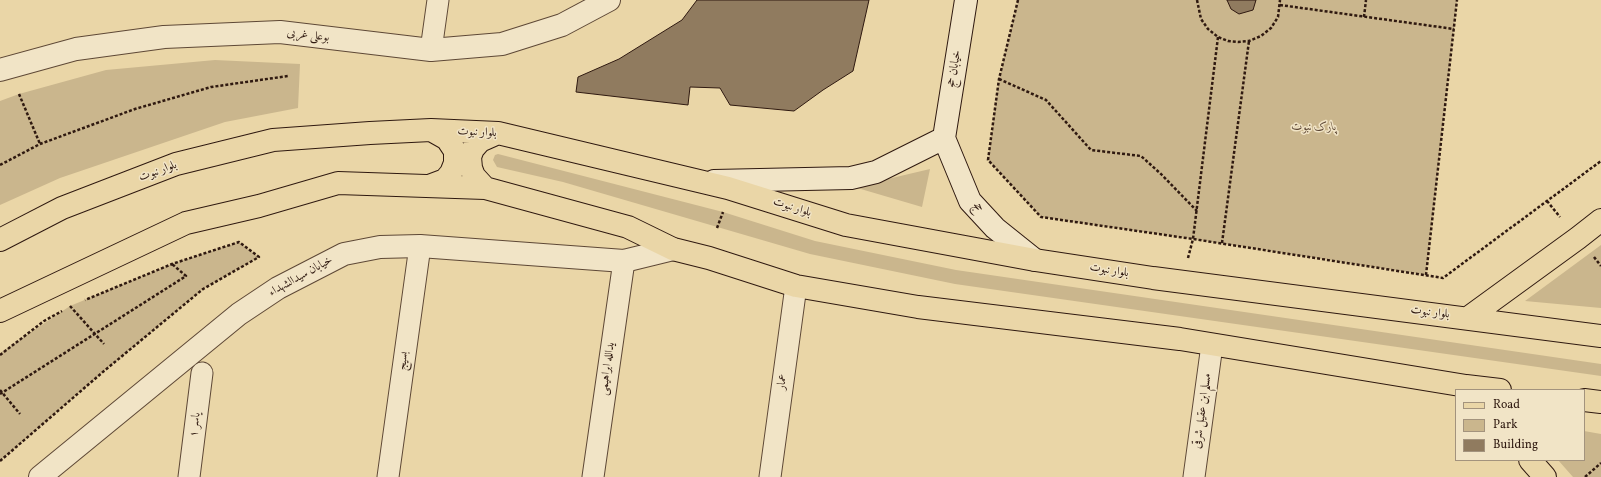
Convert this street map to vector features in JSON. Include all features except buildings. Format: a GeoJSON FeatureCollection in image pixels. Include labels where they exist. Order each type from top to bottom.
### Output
{"type":"FeatureCollection","features":[{"type":"Feature","properties":{"kind":"main road","name":"بلوار نبوت"},"geometry":{"type":"LineString","coordinates":[[0,240],[62,208],[176,164],[273,140],[370,132],[431,130],[498,133],[699,180],[846,225],[1035,260],[1153,278],[1601,336]]}},
{"type":"Feature","properties":{"kind":"main road"},"geometry":{"type":"LineString","coordinates":[[429,186],[445,180],[451,173],[455,163],[455,151],[447,139],[431,130]]}},
{"type":"Feature","properties":{"kind":"main road"},"geometry":{"type":"LineString","coordinates":[[485,188],[474,176],[470,168],[470,157],[473,149],[480,141],[498,133]]}},
{"type":"Feature","properties":{"kind":"main road"},"geometry":{"type":"LineString","coordinates":[[0,310],[186,223],[259,206],[338,183],[485,188],[628,227],[673,249],[709,258],[796,286],[918,307],[1172,338],[1468,388],[1484,389]]}},
{"type":"Feature","properties":{"kind":"main road"},"geometry":{"type":"LineString","coordinates":[[1468,318],[1601,220]]}},
{"type":"Feature","properties":{"kind":"main road"},"geometry":{"type":"LineString","coordinates":[[1585,400],[1601,402]]}},
{"type":"Feature","properties":{"kind":"main road"},"geometry":{"type":"LineString","coordinates":[[1531,461],[1545,477]]}},
{"type":"Feature","properties":{"kind":"street"},"geometry":{"type":"LineString","coordinates":[[431,50],[438,0]]}},
{"type":"Feature","properties":{"kind":"street","name":"بوعلی غربی"},"geometry":{"type":"LineString","coordinates":[[0,70],[76,49],[172,37],[280,32],[431,50],[502,44],[562,25],[609,0]]}},
{"type":"Feature","properties":{"kind":"street","name":"خیابان حج"},"geometry":{"type":"LineString","coordinates":[[944,138],[966,0]]}},
{"type":"Feature","properties":{"kind":"street"},"geometry":{"type":"LineString","coordinates":[[699,180],[730,182],[851,178],[876,172],[944,138]]}},
{"type":"Feature","properties":{"kind":"street","name":"حج"},"geometry":{"type":"LineString","coordinates":[[944,138],[970,201],[995,228],[1035,260]]}},
{"type":"Feature","properties":{"kind":"street","name":"خیابان سیدالشهداء"},"geometry":{"type":"LineString","coordinates":[[40,477],[239,314],[278,288],[344,254],[380,247],[420,246],[624,261],[673,249]]}},
{"type":"Feature","properties":{"kind":"street","name":"بسیج"},"geometry":{"type":"LineString","coordinates":[[388,477],[420,246]]}},
{"type":"Feature","properties":{"kind":"street","name":"یدالله ابراهیمی"},"geometry":{"type":"LineString","coordinates":[[593,477],[624,261]]}},
{"type":"Feature","properties":{"kind":"street","name":"عمار"},"geometry":{"type":"LineString","coordinates":[[770,477],[796,286]]}},
{"type":"Feature","properties":{"kind":"street","name":"مسلم ابن عقیل شرقی"},"geometry":{"type":"LineString","coordinates":[[1194,477],[1212,345]]}},
{"type":"Feature","properties":{"kind":"street","name":"یاسر ۱"},"geometry":{"type":"LineString","coordinates":[[189,477],[202,373]]}},
{"type":"Feature","properties":{"kind":"path"},"geometry":{"type":"LineString","coordinates":[[1018,0],[999,79],[988,160],[1041,217],[1222,243],[1443,278],[1601,161]]}},
{"type":"Feature","properties":{"kind":"path"},"geometry":{"type":"LineString","coordinates":[[1197,0],[1201,19],[1208,29],[1218,37],[1233,42],[1249,41],[1261,36],[1271,28],[1278,17],[1280,0]]}},
{"type":"Feature","properties":{"kind":"path"},"geometry":{"type":"LineString","coordinates":[[1364,17],[1366,0]]}},
{"type":"Feature","properties":{"kind":"path"},"geometry":{"type":"LineString","coordinates":[[1426,275],[1457,0]]}},
{"type":"Feature","properties":{"kind":"path"},"geometry":{"type":"LineString","coordinates":[[1280,5],[1454,29]]}},
{"type":"Feature","properties":{"kind":"path"},"geometry":{"type":"LineString","coordinates":[[1188,259],[1193,239],[1197,211],[1218,37]]}},
{"type":"Feature","properties":{"kind":"path"},"geometry":{"type":"LineString","coordinates":[[1222,243],[1249,41]]}},
{"type":"Feature","properties":{"kind":"path"},"geometry":{"type":"LineString","coordinates":[[0,165],[40,144],[135,109],[211,87],[288,76]]}},
{"type":"Feature","properties":{"kind":"path"},"geometry":{"type":"LineString","coordinates":[[999,79],[1046,100],[1091,150],[1141,156],[1197,211]]}},
{"type":"Feature","properties":{"kind":"path"},"geometry":{"type":"LineString","coordinates":[[19,94],[40,144]]}},
{"type":"Feature","properties":{"kind":"path"},"geometry":{"type":"LineString","coordinates":[[1547,201],[1560,217]]}},
{"type":"Feature","properties":{"kind":"path"},"geometry":{"type":"LineString","coordinates":[[717,228],[723,212]]}},
{"type":"Feature","properties":{"kind":"path"},"geometry":{"type":"LineString","coordinates":[[0,461],[104,371],[203,289],[259,257],[239,242],[172,264],[85,300]]}},
{"type":"Feature","properties":{"kind":"path"},"geometry":{"type":"LineString","coordinates":[[1591,254],[1601,266]]}},
{"type":"Feature","properties":{"kind":"path"},"geometry":{"type":"LineString","coordinates":[[20,414],[1,393],[186,276],[172,264]]}},
{"type":"Feature","properties":{"kind":"path"},"geometry":{"type":"LineString","coordinates":[[0,355],[44,321],[78,303]]}},
{"type":"Feature","properties":{"kind":"path"},"geometry":{"type":"LineString","coordinates":[[70,306],[104,344]]}},
{"type":"Feature","properties":{"kind":"path"},"geometry":{"type":"LineString","coordinates":[[1585,477],[1601,463]]}},
{"type":"Feature","properties":{"kind":"green space","name":"پارک نبوت"},"geometry":{"type":"Polygon","coordinates":[[[1018,0],[1457,0],[1426,275],[1041,217],[988,160],[999,79],[1018,0]]]}},
{"type":"Feature","properties":{"kind":"green space"},"geometry":{"type":"Polygon","coordinates":[[[215,60],[300,64],[298,108],[225,122],[60,178],[0,205],[0,101],[19,94],[106,70],[215,60]]]}},
{"type":"Feature","properties":{"kind":"green space"},"geometry":{"type":"Polygon","coordinates":[[[498,154],[723,212],[815,241],[956,270],[1601,364],[1601,376],[955,284],[810,254],[563,182],[497,167],[493,160],[495,155],[498,154]]]}},
{"type":"Feature","properties":{"kind":"green space"},"geometry":{"type":"Polygon","coordinates":[[[930,169],[922,207],[854,187],[930,169]]]}},
{"type":"Feature","properties":{"kind":"green space"},"geometry":{"type":"Polygon","coordinates":[[[239,242],[259,257],[203,289],[104,371],[0,461],[0,353],[70,306],[172,264],[239,242]]]}},
{"type":"Feature","properties":{"kind":"green space"},"geometry":{"type":"Polygon","coordinates":[[[1601,245],[1601,308],[1525,301],[1601,245]]]}},
{"type":"Feature","properties":{"kind":"green space"},"geometry":{"type":"Polygon","coordinates":[[[1585,431],[1601,434],[1601,477],[1573,477],[1559,461],[1585,461],[1585,431]]]}}]}
